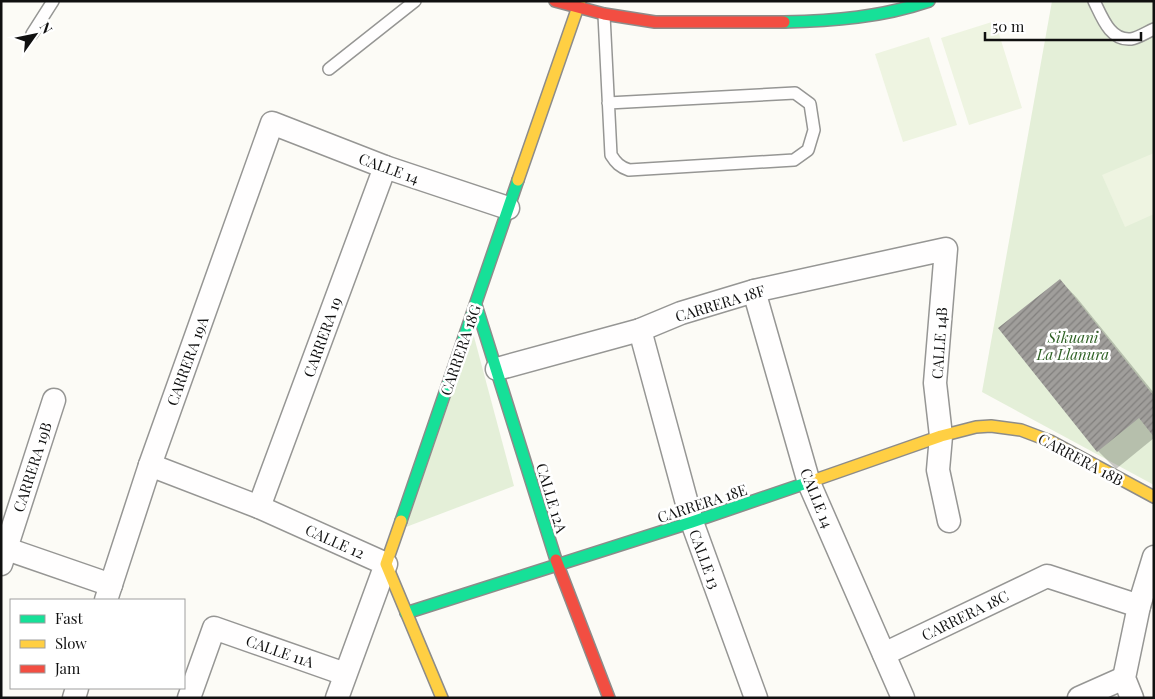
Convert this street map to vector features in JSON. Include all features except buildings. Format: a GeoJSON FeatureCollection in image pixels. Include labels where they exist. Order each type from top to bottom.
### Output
{"type":"FeatureCollection","features":[{"type":"Feature","properties":{"kind":"street"},"geometry":{"type":"LineString","coordinates":[[555,1],[579,5],[604,15],[656,22],[844,20],[907,10],[929,1]]}},
{"type":"Feature","properties":{"kind":"street","name":"CARRERA 18G"},"geometry":{"type":"LineString","coordinates":[[336,698],[386,564],[579,5]]}},
{"type":"Feature","properties":{"kind":"street","name":"CALLE 14"},"geometry":{"type":"LineString","coordinates":[[272,123],[385,167],[508,208]]}},
{"type":"Feature","properties":{"kind":"street","name":"CARRERA 19A"},"geometry":{"type":"LineString","coordinates":[[109,593],[150,465],[272,123]]}},
{"type":"Feature","properties":{"kind":"street","name":"CARRERA 19"},"geometry":{"type":"LineString","coordinates":[[259,506],[385,167]]}},
{"type":"Feature","properties":{"kind":"street","name":"CARRERA 18F"},"geometry":{"type":"LineString","coordinates":[[497,369],[640,330],[680,313],[754,291],[946,249]]}},
{"type":"Feature","properties":{"kind":"street","name":"CALLE 14B"},"geometry":{"type":"LineString","coordinates":[[946,249],[936,383],[941,436],[938,470],[949,521]]}},
{"type":"Feature","properties":{"kind":"street","name":"CALLE 14"},"geometry":{"type":"LineString","coordinates":[[754,291],[809,483],[903,698]]}},
{"type":"Feature","properties":{"kind":"street","name":"CALLE 12A"},"geometry":{"type":"LineString","coordinates":[[476,304],[557,564],[609,698]]}},
{"type":"Feature","properties":{"kind":"street","name":"CALLE 13"},"geometry":{"type":"LineString","coordinates":[[640,330],[692,522],[756,698]]}},
{"type":"Feature","properties":{"kind":"street","name":"CARRERA 19B"},"geometry":{"type":"LineString","coordinates":[[3,553],[54,400]]}},
{"type":"Feature","properties":{"kind":"street","name":"CARRERA 18E"},"geometry":{"type":"LineString","coordinates":[[406,613],[692,522],[941,436],[976,427],[1006,427]]}},
{"type":"Feature","properties":{"kind":"street","name":"CARRERA 18B"},"geometry":{"type":"LineString","coordinates":[[1006,427],[1022,430],[1050,441],[1154,497]]}},
{"type":"Feature","properties":{"kind":"street","name":"CALLE 12"},"geometry":{"type":"LineString","coordinates":[[150,465],[259,506],[386,564]]}},
{"type":"Feature","properties":{"kind":"street"},"geometry":{"type":"LineString","coordinates":[[3,553],[109,593]]}},
{"type":"Feature","properties":{"kind":"street"},"geometry":{"type":"LineString","coordinates":[[1079,698],[1128,688],[1139,606],[1154,557]]}},
{"type":"Feature","properties":{"kind":"street"},"geometry":{"type":"LineString","coordinates":[[386,564],[442,698]]}},
{"type":"Feature","properties":{"kind":"street","name":"CARRERA 18C"},"geometry":{"type":"LineString","coordinates":[[884,654],[1047,576],[1139,606]]}},
{"type":"Feature","properties":{"kind":"street","name":"CALLE 11A"},"geometry":{"type":"LineString","coordinates":[[189,698],[214,628],[345,674]]}},
{"type":"Feature","properties":{"kind":"lane"},"geometry":{"type":"LineString","coordinates":[[32,34],[53,1]]}},
{"type":"Feature","properties":{"kind":"lane"},"geometry":{"type":"LineString","coordinates":[[329,68],[415,1]]}},
{"type":"Feature","properties":{"kind":"lane"},"geometry":{"type":"LineString","coordinates":[[1094,1],[1105,25],[1115,35],[1131,39],[1154,29]]}},
{"type":"Feature","properties":{"kind":"lane"},"geometry":{"type":"LineString","coordinates":[[604,15],[610,155],[621,168],[629,170],[794,160],[808,150],[814,130],[810,104],[795,93],[608,103]]}},
{"type":"Feature","properties":{"kind":"green space","name":"Sikuani La Llanura"},"geometry":{"type":"Polygon","coordinates":[[[1052,1],[1154,1],[1154,485],[982,392],[1052,1]]]}},
{"type":"Feature","properties":{"kind":"green space"},"geometry":{"type":"Polygon","coordinates":[[[995,21],[1022,108],[969,125],[941,38],[995,21]]]}},
{"type":"Feature","properties":{"kind":"green space"},"geometry":{"type":"Polygon","coordinates":[[[929,37],[957,125],[903,142],[875,54],[929,37]]]}},
{"type":"Feature","properties":{"kind":"green space"},"geometry":{"type":"Polygon","coordinates":[[[1154,153],[1154,214],[1125,227],[1102,175],[1154,153]]]}},
{"type":"Feature","properties":{"kind":"green space"},"geometry":{"type":"Polygon","coordinates":[[[473,333],[514,486],[406,527],[473,333]]]}},
{"type":"Feature","properties":{"kind":"traffic: fast"},"geometry":{"type":"LineString","coordinates":[[784,22],[858,17],[894,11],[929,1]]}},
{"type":"Feature","properties":{"kind":"traffic: fast"},"geometry":{"type":"LineString","coordinates":[[401,521],[518,180]]}},
{"type":"Feature","properties":{"kind":"traffic: fast"},"geometry":{"type":"LineString","coordinates":[[476,305],[556,560]]}},
{"type":"Feature","properties":{"kind":"traffic: fast"},"geometry":{"type":"LineString","coordinates":[[406,613],[692,522],[815,480]]}},
{"type":"Feature","properties":{"kind":"traffic: slow"},"geometry":{"type":"LineString","coordinates":[[518,180],[580,1]]}},
{"type":"Feature","properties":{"kind":"traffic: slow"},"geometry":{"type":"LineString","coordinates":[[815,480],[941,436],[976,427],[991,426],[1021,430],[1050,441],[1154,497]]}},
{"type":"Feature","properties":{"kind":"traffic: slow"},"geometry":{"type":"LineString","coordinates":[[401,521],[386,564],[442,698]]}},
{"type":"Feature","properties":{"kind":"traffic: jam"},"geometry":{"type":"LineString","coordinates":[[555,1],[604,14],[655,22],[784,22]]}},
{"type":"Feature","properties":{"kind":"traffic: jam"},"geometry":{"type":"LineString","coordinates":[[556,560],[609,698]]}}]}
